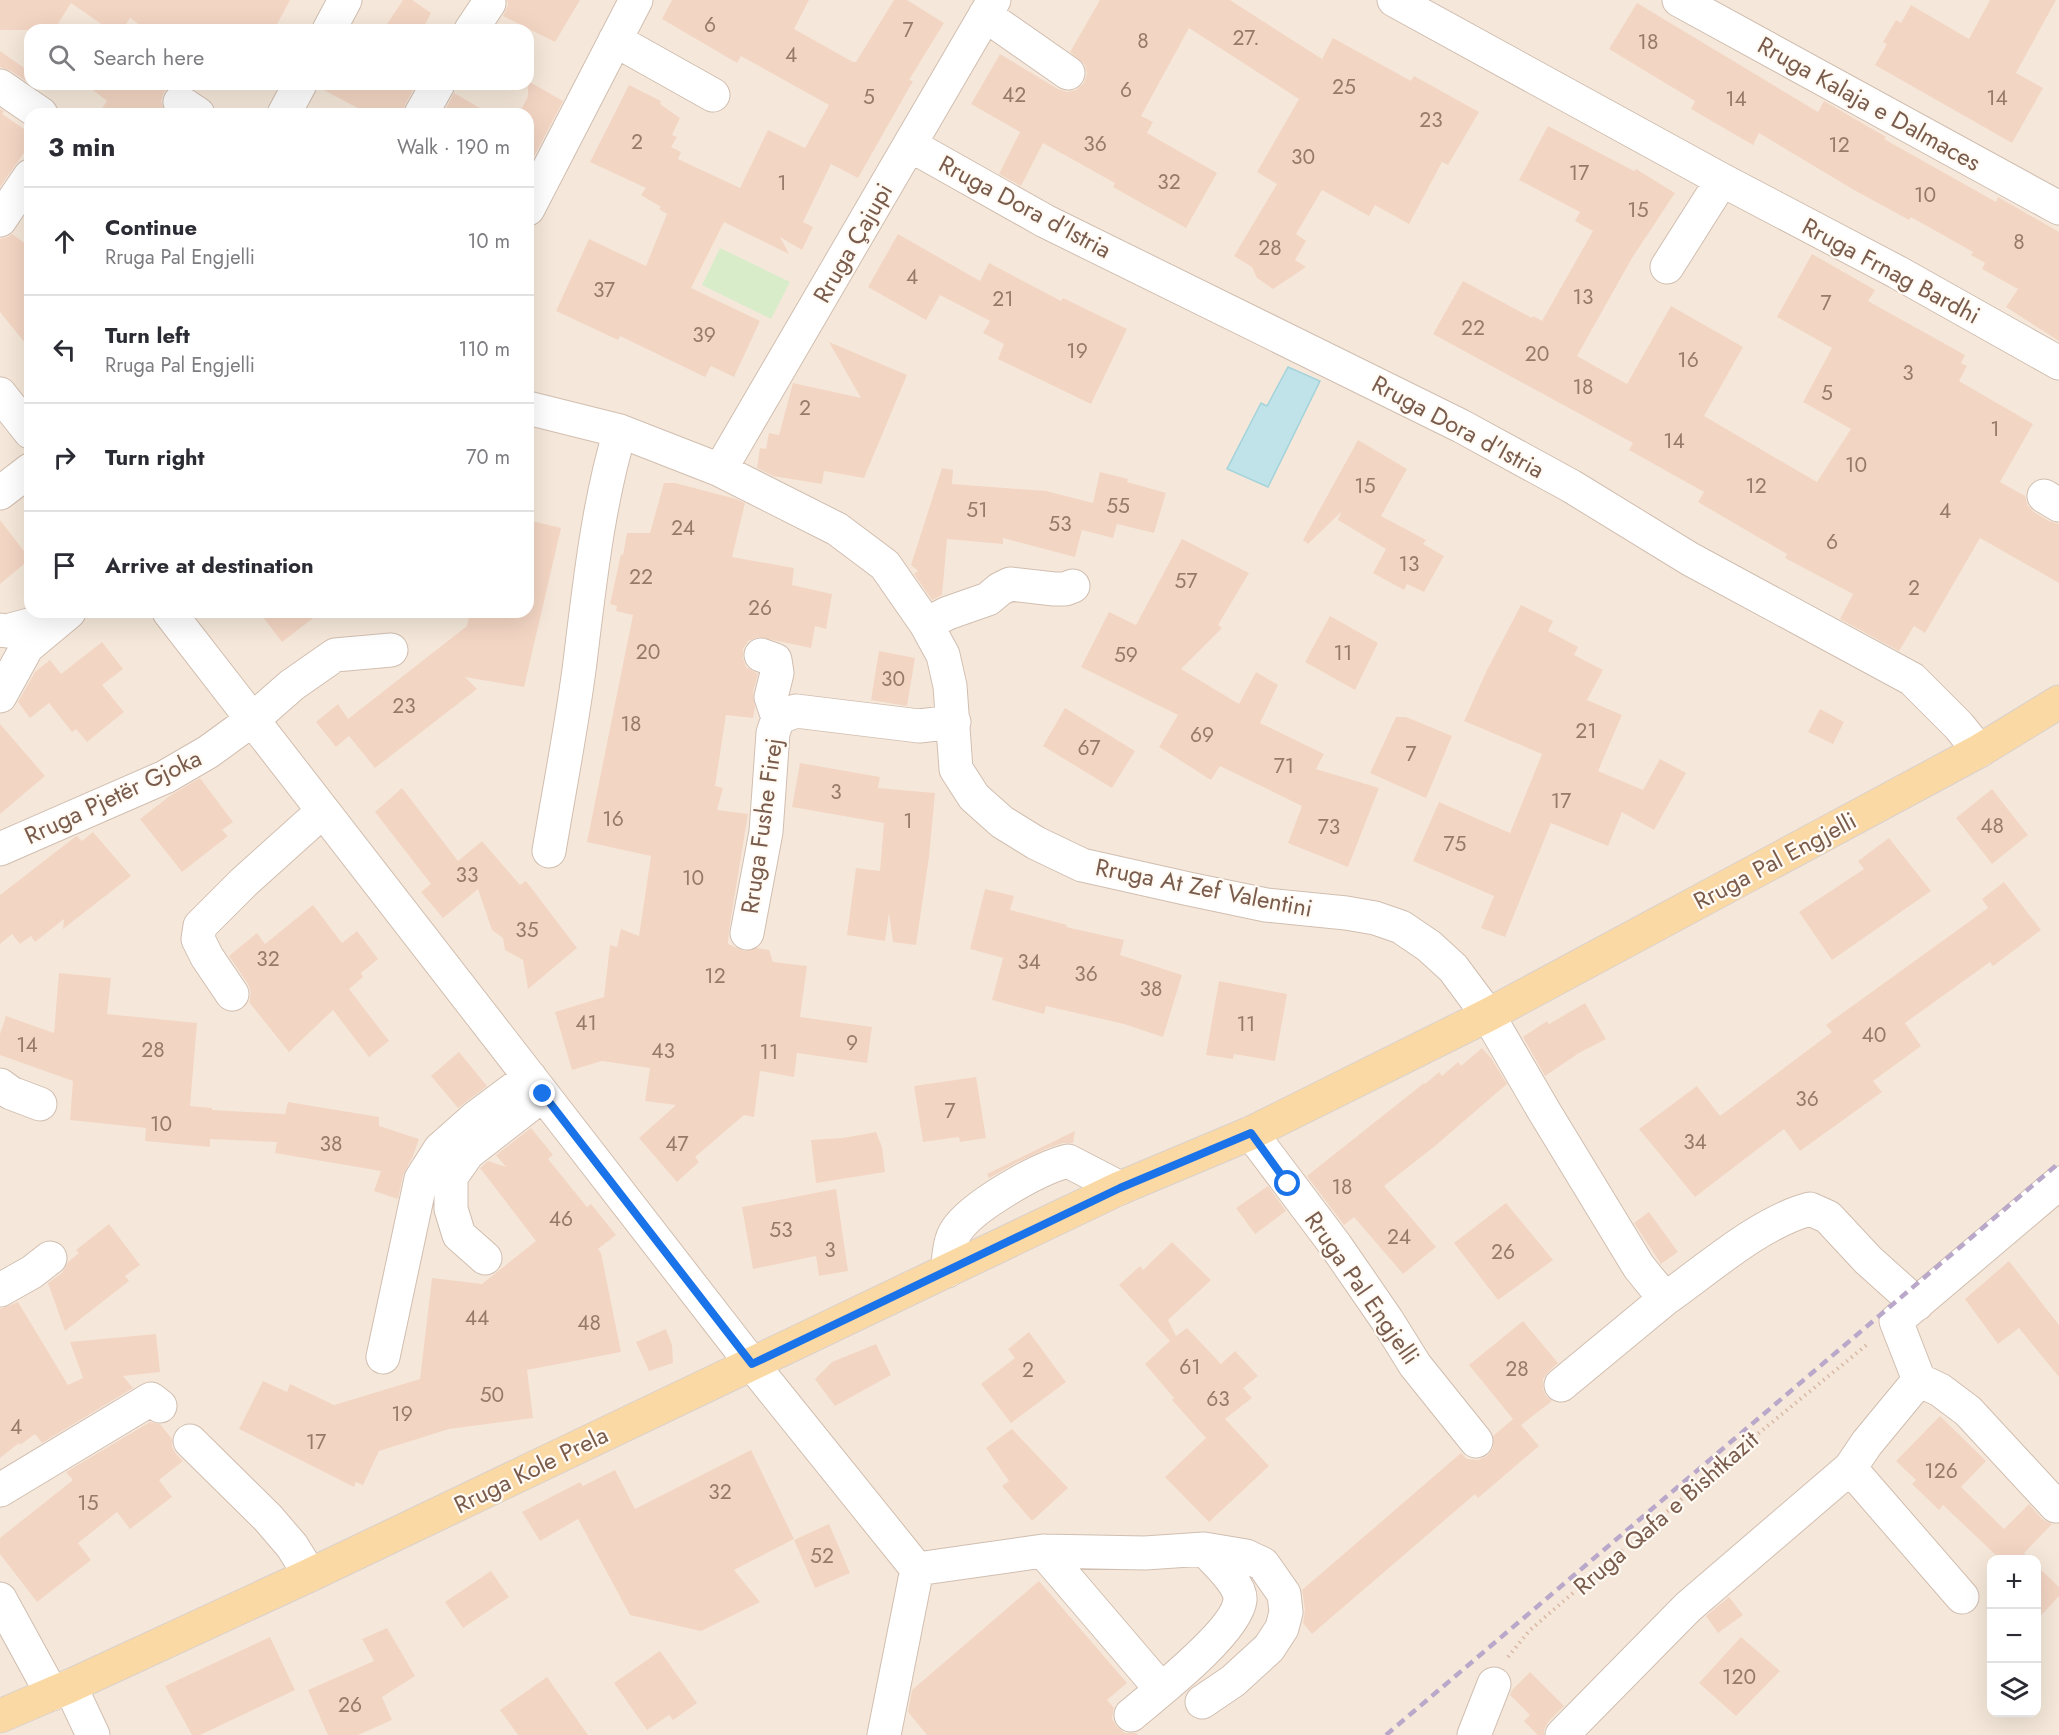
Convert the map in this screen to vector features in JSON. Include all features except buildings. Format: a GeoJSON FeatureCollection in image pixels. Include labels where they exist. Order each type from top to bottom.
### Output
{"type":"FeatureCollection","features":[{"type":"Feature","properties":{"kind":"main road","name":"Rruga Pal Engjelli"},"geometry":{"type":"LineString","coordinates":[[752,1364],[1120,1188],[1251,1133],[1488,1015],[1979,751],[2059,702]]}},
{"type":"Feature","properties":{"kind":"main road","name":"Rruga Kole Prela"},"geometry":{"type":"LineString","coordinates":[[0,1716],[310,1575],[752,1364]]}},
{"type":"Feature","properties":{"kind":"street"},"geometry":{"type":"LineString","coordinates":[[332,24],[345,0]]}},
{"type":"Feature","properties":{"kind":"street"},"geometry":{"type":"LineString","coordinates":[[534,197],[636,0]]}},
{"type":"Feature","properties":{"kind":"street","name":"Rruga Frnag Bardhi"},"geometry":{"type":"LineString","coordinates":[[1394,0],[1722,180],[1897,272],[2059,363]]}},
{"type":"Feature","properties":{"kind":"street","name":"Rruga Kalaja e Dalmaces"},"geometry":{"type":"LineString","coordinates":[[1679,0],[2059,208]]}},
{"type":"Feature","properties":{"kind":"street"},"geometry":{"type":"LineString","coordinates":[[475,24],[489,3]]}},
{"type":"Feature","properties":{"kind":"street","name":"Rruga Çajupi"},"geometry":{"type":"LineString","coordinates":[[720,470],[989,8],[1068,73]]}},
{"type":"Feature","properties":{"kind":"street"},"geometry":{"type":"LineString","coordinates":[[615,40],[713,95]]}},
{"type":"Feature","properties":{"kind":"street"},"geometry":{"type":"LineString","coordinates":[[0,86],[31,108]]}},
{"type":"Feature","properties":{"kind":"street"},"geometry":{"type":"LineString","coordinates":[[287,108],[297,90]]}},
{"type":"Feature","properties":{"kind":"street"},"geometry":{"type":"LineString","coordinates":[[424,108],[435,90]]}},
{"type":"Feature","properties":{"kind":"street","name":"Rruga Dora d'Istria"},"geometry":{"type":"LineString","coordinates":[[910,145],[1045,221],[1461,426],[1571,486],[1690,559],[1912,679],[1959,726],[1979,751]]}},
{"type":"Feature","properties":{"kind":"street"},"geometry":{"type":"LineString","coordinates":[[1667,267],[1722,180]]}},
{"type":"Feature","properties":{"kind":"street"},"geometry":{"type":"LineString","coordinates":[[0,220],[24,185]]}},
{"type":"Feature","properties":{"kind":"street"},"geometry":{"type":"LineString","coordinates":[[0,394],[24,424]]}},
{"type":"Feature","properties":{"kind":"street","name":"Rruga At Zef Valentini"},"geometry":{"type":"LineString","coordinates":[[534,410],[620,431],[720,470],[837,529],[885,565],[927,624],[943,655],[950,686],[956,769],[974,797],[1002,822],[1036,843],[1093,867],[1266,904],[1374,918],[1401,927],[1429,946],[1453,968],[1488,1015]]}},
{"type":"Feature","properties":{"kind":"street"},"geometry":{"type":"LineString","coordinates":[[549,851],[579,671],[586,602],[608,471],[620,431]]}},
{"type":"Feature","properties":{"kind":"street"},"geometry":{"type":"LineString","coordinates":[[0,493],[24,475]]}},
{"type":"Feature","properties":{"kind":"street"},"geometry":{"type":"LineString","coordinates":[[927,624],[948,613],[982,602],[1010,584],[1054,590],[1073,586]]}},
{"type":"Feature","properties":{"kind":"street"},"geometry":{"type":"LineString","coordinates":[[0,630],[7,631],[52,618]]}},
{"type":"Feature","properties":{"kind":"street"},"geometry":{"type":"LineString","coordinates":[[0,696],[27,647],[61,618]]}},
{"type":"Feature","properties":{"kind":"street"},"geometry":{"type":"LineString","coordinates":[[174,618],[752,1364],[917,1569]]}},
{"type":"Feature","properties":{"kind":"street","name":"Rruga Pjetër Gjoka"},"geometry":{"type":"LineString","coordinates":[[0,849],[165,777],[208,752],[252,720],[292,685],[334,655],[391,650]]}},
{"type":"Feature","properties":{"kind":"street"},"geometry":{"type":"LineString","coordinates":[[761,655],[775,660],[777,672],[771,697],[778,717]]}},
{"type":"Feature","properties":{"kind":"street","name":"Rruga Fushe Firej"},"geometry":{"type":"LineString","coordinates":[[747,933],[766,832],[773,733],[778,717],[796,711],[919,726],[954,723]]}},
{"type":"Feature","properties":{"kind":"street"},"geometry":{"type":"LineString","coordinates":[[232,994],[207,957],[198,939],[200,926],[244,882],[323,811]]}},
{"type":"Feature","properties":{"kind":"street"},"geometry":{"type":"LineString","coordinates":[[1488,1015],[1639,1267],[1665,1299]]}},
{"type":"Feature","properties":{"kind":"street"},"geometry":{"type":"LineString","coordinates":[[0,1085],[11,1093],[40,1104]]}},
{"type":"Feature","properties":{"kind":"street"},"geometry":{"type":"LineString","coordinates":[[485,1258],[459,1235],[451,1209],[451,1177],[468,1153],[536,1085]]}},
{"type":"Feature","properties":{"kind":"street"},"geometry":{"type":"LineString","coordinates":[[383,1357],[421,1179],[440,1149],[475,1118],[536,1085]]}},
{"type":"Feature","properties":{"kind":"street","name":"Rruga Pal Engjelli"},"geometry":{"type":"LineString","coordinates":[[1251,1133],[1336,1246],[1415,1365],[1476,1441]]}},
{"type":"Feature","properties":{"kind":"street"},"geometry":{"type":"LineString","coordinates":[[947,1271],[954,1233],[966,1217],[998,1196],[1054,1165],[1068,1161],[1120,1188]]}},
{"type":"Feature","properties":{"kind":"street"},"geometry":{"type":"LineString","coordinates":[[1907,1312],[2059,1183]]}},
{"type":"Feature","properties":{"kind":"street"},"geometry":{"type":"LineString","coordinates":[[1561,1385],[1665,1299],[1769,1225],[1792,1214],[1810,1209],[1828,1217],[1868,1260],[1907,1312],[1919,1380],[1850,1468],[1688,1607],[1562,1735]]}},
{"type":"Feature","properties":{"kind":"street"},"geometry":{"type":"LineString","coordinates":[[0,1290],[32,1272],[50,1258]]}},
{"type":"Feature","properties":{"kind":"street"},"geometry":{"type":"LineString","coordinates":[[1919,1380],[1940,1390],[1968,1411],[2056,1506],[2059,1502]]}},
{"type":"Feature","properties":{"kind":"street"},"geometry":{"type":"LineString","coordinates":[[0,1490],[145,1409]]}},
{"type":"Feature","properties":{"kind":"street"},"geometry":{"type":"LineString","coordinates":[[190,1441],[268,1518],[292,1546],[310,1575]]}},
{"type":"Feature","properties":{"kind":"street"},"geometry":{"type":"LineString","coordinates":[[1850,1468],[1962,1597]]}},
{"type":"Feature","properties":{"kind":"street"},"geometry":{"type":"LineString","coordinates":[[917,1569],[1043,1551],[1145,1553],[1204,1549],[1246,1556],[1263,1564],[1284,1594],[1286,1612],[1282,1628],[1269,1648],[1233,1681],[1202,1702]]}},
{"type":"Feature","properties":{"kind":"street"},"geometry":{"type":"LineString","coordinates":[[1131,1715],[1218,1638],[1234,1617],[1241,1599],[1236,1585],[1204,1549]]}},
{"type":"Feature","properties":{"kind":"street"},"geometry":{"type":"LineString","coordinates":[[1043,1551],[1161,1689]]}},
{"type":"Feature","properties":{"kind":"street"},"geometry":{"type":"LineString","coordinates":[[884,1735],[917,1569]]}},
{"type":"Feature","properties":{"kind":"street"},"geometry":{"type":"LineString","coordinates":[[0,1599],[93,1735]]}},
{"type":"Feature","properties":{"kind":"street"},"geometry":{"type":"LineString","coordinates":[[1474,1735],[1494,1684]]}},
{"type":"Feature","properties":{"kind":"path","name":"Rruga Qafa e Bishtkazit"},"geometry":{"type":"LineString","coordinates":[[1494,1684],[1512,1651],[1529,1630],[1743,1446],[1907,1312]]}},
{"type":"Feature","properties":{"kind":"shaded area"},"geometry":{"type":"Polygon","coordinates":[[[0,0],[2059,0],[2059,1735],[0,1735],[0,0]]]}},
{"type":"Feature","properties":{"kind":"green space"},"geometry":{"type":"Polygon","coordinates":[[[720,248],[790,282],[771,319],[702,285],[720,248]]]}},
{"type":"Feature","properties":{"kind":"water"},"geometry":{"type":"Polygon","coordinates":[[[1288,367],[1320,381],[1268,487],[1227,469],[1261,403],[1267,406],[1288,367]]]}},
{"type":"Feature","properties":{"kind":"railway"},"geometry":{"type":"LineString","coordinates":[[1386,1735],[2059,1163]]}},
{"type":"Feature","properties":{"kind":"route"},"geometry":{"type":"LineString","coordinates":[[543,1094],[752,1364],[1120,1188],[1251,1133],[1288,1184]]}}]}
